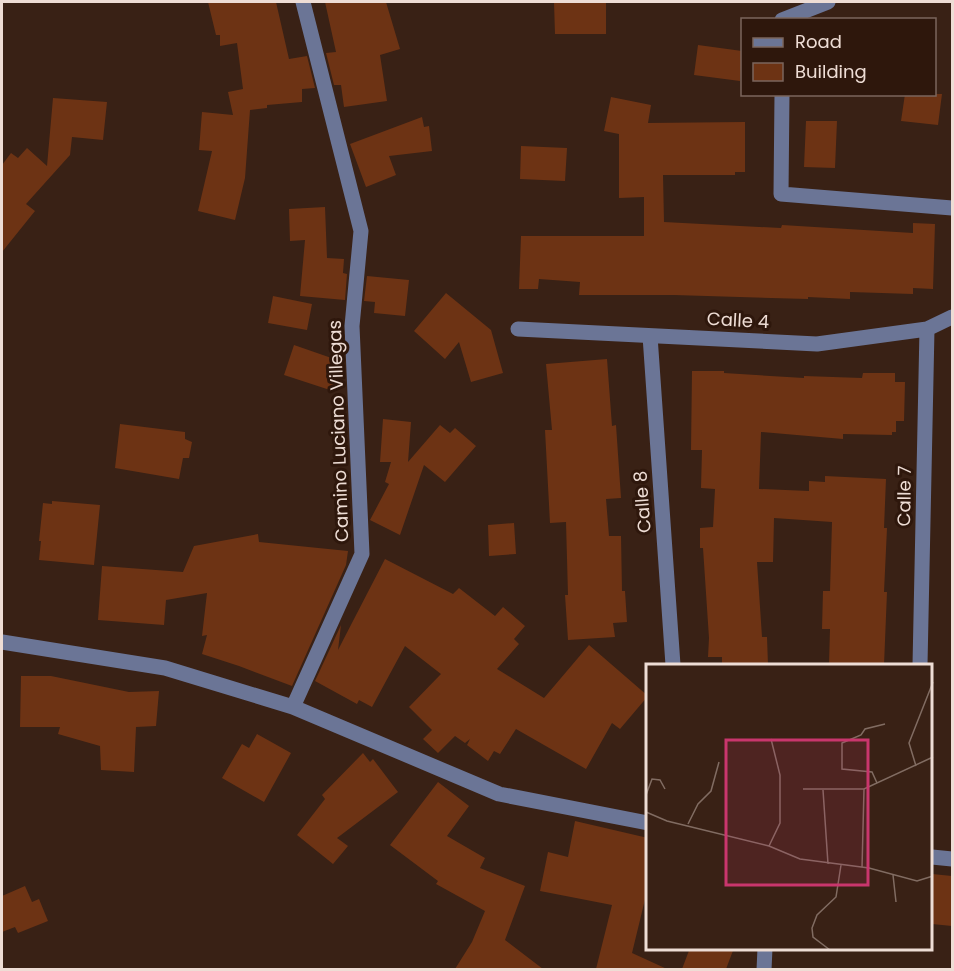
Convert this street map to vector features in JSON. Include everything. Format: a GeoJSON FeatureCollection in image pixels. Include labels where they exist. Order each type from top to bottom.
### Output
{"type":"FeatureCollection","features":[{"type":"Feature","properties":{"kind":"street","name":"Camino Luciano Villegas"},"geometry":{"type":"LineString","coordinates":[[293,707],[362,554],[352,326],[362,231],[303,2]]}},
{"type":"Feature","properties":{"kind":"street"},"geometry":{"type":"LineString","coordinates":[[787,18],[828,2]]}},
{"type":"Feature","properties":{"kind":"street"},"geometry":{"type":"LineString","coordinates":[[782,96],[781,194],[952,208]]}},
{"type":"Feature","properties":{"kind":"street","name":"Calle 4"},"geometry":{"type":"LineString","coordinates":[[518,329],[817,344],[927,329],[952,317]]}},
{"type":"Feature","properties":{"kind":"street","name":"Calle 7"},"geometry":{"type":"LineString","coordinates":[[920,664],[927,329]]}},
{"type":"Feature","properties":{"kind":"street","name":"Calle 8"},"geometry":{"type":"LineString","coordinates":[[651,336],[673,664]]}},
{"type":"Feature","properties":{"kind":"street"},"geometry":{"type":"LineString","coordinates":[[2,642],[165,668],[293,707],[499,795],[646,823]]}},
{"type":"Feature","properties":{"kind":"street"},"geometry":{"type":"LineString","coordinates":[[933,857],[952,859]]}},
{"type":"Feature","properties":{"kind":"street"},"geometry":{"type":"LineString","coordinates":[[764,969],[765,950]]}},
{"type":"Feature","properties":{"kind":"building"},"geometry":{"type":"Polygon","coordinates":[[[208,2],[276,2],[289,59],[307,56],[315,88],[302,89],[302,102],[267,105],[267,108],[250,110],[245,178],[235,220],[198,211],[212,151],[199,150],[202,112],[233,115],[228,92],[243,89],[237,43],[220,46],[220,35],[216,35],[208,2]]]}},
{"type":"Feature","properties":{"kind":"building"},"geometry":{"type":"Polygon","coordinates":[[[325,2],[386,2],[400,49],[380,55],[387,101],[344,107],[341,85],[334,85],[326,53],[336,52],[325,2]]]}},
{"type":"Feature","properties":{"kind":"building"},"geometry":{"type":"Polygon","coordinates":[[[554,2],[606,2],[606,34],[555,34],[554,2]]]}},
{"type":"Feature","properties":{"kind":"building"},"geometry":{"type":"Polygon","coordinates":[[[698,45],[741,51],[740,81],[694,75],[698,45]]]}},
{"type":"Feature","properties":{"kind":"building"},"geometry":{"type":"Polygon","coordinates":[[[942,94],[938,125],[901,121],[905,96],[942,94]]]}},
{"type":"Feature","properties":{"kind":"building"},"geometry":{"type":"Polygon","coordinates":[[[611,97],[651,105],[648,123],[745,122],[745,172],[735,172],[735,175],[663,175],[664,222],[781,228],[782,225],[913,233],[913,223],[935,224],[933,289],[913,288],[913,294],[850,292],[850,299],[579,295],[580,282],[539,279],[538,289],[519,289],[521,236],[644,236],[644,197],[619,198],[619,134],[604,131],[611,97]]]}},
{"type":"Feature","properties":{"kind":"building"},"geometry":{"type":"Polygon","coordinates":[[[53,98],[107,102],[103,140],[72,137],[70,155],[26,204],[35,211],[2,252],[2,165],[11,153],[18,158],[27,148],[47,166],[53,98]]]}},
{"type":"Feature","properties":{"kind":"building"},"geometry":{"type":"Polygon","coordinates":[[[422,117],[424,127],[429,126],[432,151],[389,156],[396,175],[366,187],[350,144],[422,117]]]}},
{"type":"Feature","properties":{"kind":"building"},"geometry":{"type":"Polygon","coordinates":[[[806,121],[837,121],[835,168],[804,167],[806,121]]]}},
{"type":"Feature","properties":{"kind":"building"},"geometry":{"type":"Polygon","coordinates":[[[521,146],[567,148],[565,181],[520,179],[521,146]]]}},
{"type":"Feature","properties":{"kind":"building"},"geometry":{"type":"Polygon","coordinates":[[[325,207],[327,258],[344,259],[343,273],[347,274],[345,300],[300,296],[305,240],[290,241],[289,209],[325,207]]]}},
{"type":"Feature","properties":{"kind":"building"},"geometry":{"type":"Polygon","coordinates":[[[367,276],[409,280],[405,316],[374,313],[375,302],[364,301],[367,276]]]}},
{"type":"Feature","properties":{"kind":"building"},"geometry":{"type":"Polygon","coordinates":[[[446,293],[491,330],[503,373],[471,382],[459,342],[445,359],[414,331],[446,293]]]}},
{"type":"Feature","properties":{"kind":"building"},"geometry":{"type":"Polygon","coordinates":[[[273,296],[312,304],[307,330],[268,323],[273,296]]]}},
{"type":"Feature","properties":{"kind":"building"},"geometry":{"type":"Polygon","coordinates":[[[294,345],[343,362],[333,391],[284,375],[294,345]]]}},
{"type":"Feature","properties":{"kind":"building"},"geometry":{"type":"Polygon","coordinates":[[[607,359],[612,426],[616,425],[621,498],[606,499],[609,536],[621,536],[622,591],[625,591],[627,622],[613,623],[615,637],[568,640],[565,595],[568,595],[566,522],[550,523],[545,430],[552,430],[546,364],[607,359]]]}},
{"type":"Feature","properties":{"kind":"building"},"geometry":{"type":"Polygon","coordinates":[[[692,371],[724,371],[724,373],[804,378],[804,376],[862,378],[863,373],[895,373],[895,382],[905,382],[904,421],[896,421],[896,432],[892,432],[892,435],[843,434],[843,439],[761,432],[759,489],[809,491],[809,481],[825,482],[825,476],[886,479],[884,528],[887,528],[884,592],[887,592],[884,664],[829,664],[830,629],[822,629],[823,591],[830,591],[832,522],[774,518],[773,562],[757,562],[762,637],[767,637],[768,664],[722,664],[722,657],[708,657],[709,638],[700,528],[713,527],[715,489],[701,488],[702,450],[691,450],[692,371]]]}},
{"type":"Feature","properties":{"kind":"building"},"geometry":{"type":"Polygon","coordinates":[[[383,419],[411,422],[408,462],[440,425],[450,433],[455,428],[476,446],[445,482],[424,465],[400,535],[370,520],[389,484],[385,482],[391,462],[380,462],[383,419]]]}},
{"type":"Feature","properties":{"kind":"building"},"geometry":{"type":"Polygon","coordinates":[[[120,424],[185,432],[185,439],[192,442],[189,458],[183,458],[179,479],[115,468],[120,424]]]}},
{"type":"Feature","properties":{"kind":"building"},"geometry":{"type":"Polygon","coordinates":[[[52,501],[100,505],[94,565],[39,560],[43,503],[52,504],[52,501]]]}},
{"type":"Feature","properties":{"kind":"building"},"geometry":{"type":"Polygon","coordinates":[[[514,523],[516,554],[489,556],[488,525],[514,523]]]}},
{"type":"Feature","properties":{"kind":"building"},"geometry":{"type":"Polygon","coordinates":[[[258,534],[259,542],[348,551],[346,565],[292,686],[202,654],[207,635],[202,636],[207,593],[166,600],[164,625],[98,620],[102,566],[183,572],[194,546],[258,534]]]}},
{"type":"Feature","properties":{"kind":"building"},"geometry":{"type":"Polygon","coordinates":[[[385,559],[453,594],[459,588],[495,616],[503,607],[525,626],[514,639],[519,644],[497,669],[544,698],[589,645],[646,694],[646,698],[620,729],[612,723],[586,769],[516,729],[500,754],[494,751],[488,761],[467,745],[470,739],[465,743],[455,736],[438,753],[423,739],[432,730],[409,707],[441,674],[405,646],[372,707],[359,700],[357,704],[315,681],[341,625],[338,650],[385,559]]]}},
{"type":"Feature","properties":{"kind":"building"},"geometry":{"type":"Polygon","coordinates":[[[21,676],[51,676],[129,692],[159,691],[156,726],[136,727],[134,772],[101,770],[100,746],[58,734],[60,727],[20,727],[21,676]]]}},
{"type":"Feature","properties":{"kind":"building"},"geometry":{"type":"Polygon","coordinates":[[[257,734],[291,753],[264,802],[222,778],[242,744],[249,748],[257,734]]]}},
{"type":"Feature","properties":{"kind":"building"},"geometry":{"type":"Polygon","coordinates":[[[363,753],[370,762],[373,759],[398,792],[337,838],[348,846],[333,864],[297,835],[325,799],[322,795],[363,753]]]}},
{"type":"Feature","properties":{"kind":"building"},"geometry":{"type":"Polygon","coordinates":[[[438,782],[469,806],[447,836],[485,858],[480,868],[525,886],[505,940],[543,969],[455,969],[472,942],[485,911],[436,884],[438,881],[390,845],[438,782]]]}},
{"type":"Feature","properties":{"kind":"building"},"geometry":{"type":"Polygon","coordinates":[[[575,821],[646,838],[646,895],[632,953],[667,969],[596,969],[612,905],[540,891],[548,852],[568,857],[575,821]]]}},
{"type":"Feature","properties":{"kind":"building"},"geometry":{"type":"Polygon","coordinates":[[[933,874],[952,876],[952,926],[933,924],[933,874]]]}},
{"type":"Feature","properties":{"kind":"building"},"geometry":{"type":"Polygon","coordinates":[[[25,886],[32,902],[39,899],[48,921],[18,933],[15,927],[2,932],[2,896],[25,886]]]}},
{"type":"Feature","properties":{"kind":"building"},"geometry":{"type":"Polygon","coordinates":[[[689,950],[733,950],[726,969],[682,969],[689,950]]]}}]}
